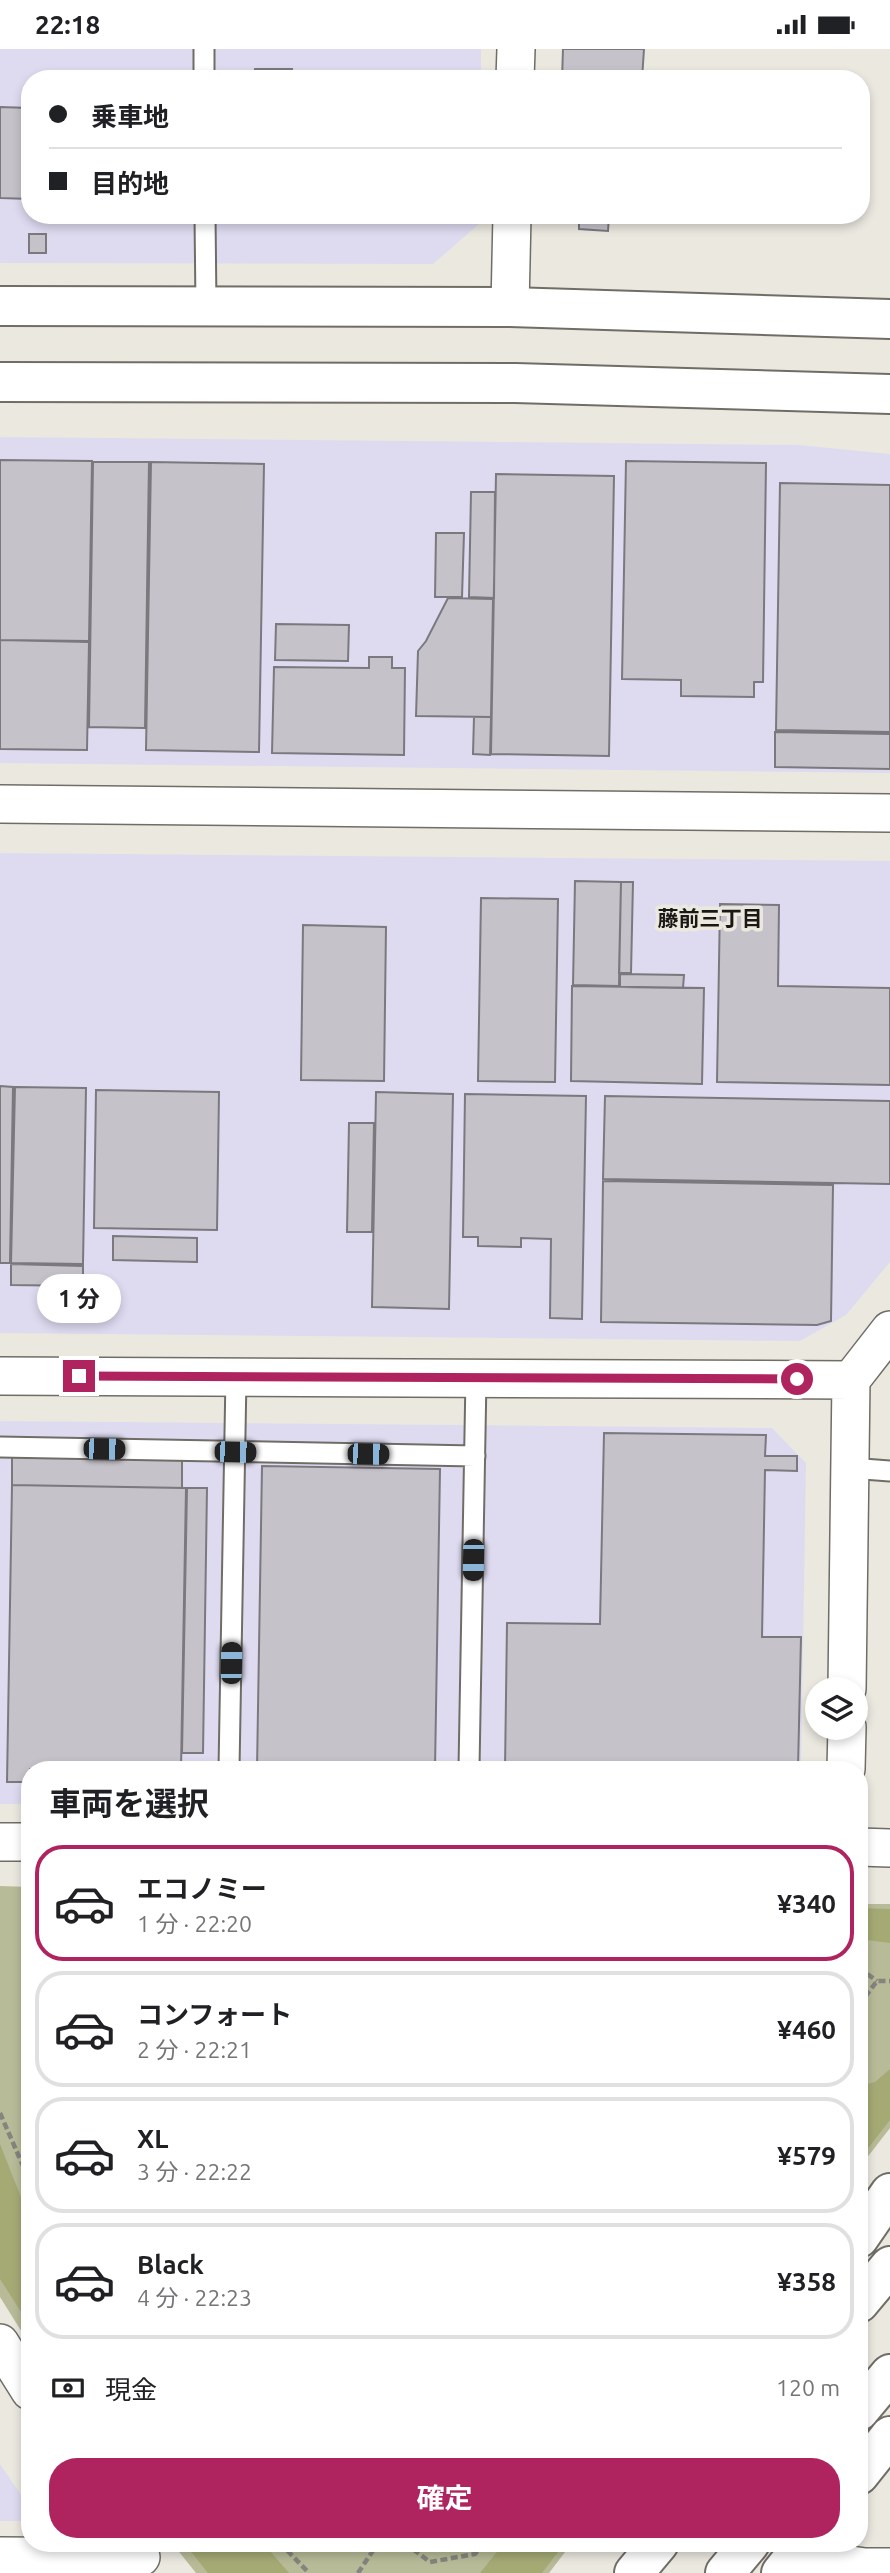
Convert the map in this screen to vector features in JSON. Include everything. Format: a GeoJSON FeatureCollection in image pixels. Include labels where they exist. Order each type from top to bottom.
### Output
{"type":"FeatureCollection","features":[{"type":"Feature","properties":{"kind":"main road"},"geometry":{"type":"LineString","coordinates":[[0,306],[510,307],[890,319]]}},
{"type":"Feature","properties":{"kind":"main road"},"geometry":{"type":"LineString","coordinates":[[0,382],[516,383],[890,394]]}},
{"type":"Feature","properties":{"kind":"main road"},"geometry":{"type":"LineString","coordinates":[[868,2225],[890,2193]]}},
{"type":"Feature","properties":{"kind":"main road"},"geometry":{"type":"LineString","coordinates":[[868,2292],[890,2266]]}},
{"type":"Feature","properties":{"kind":"main road"},"geometry":{"type":"LineString","coordinates":[[868,2400],[890,2374]]}},
{"type":"Feature","properties":{"kind":"main road"},"geometry":{"type":"LineString","coordinates":[[868,2464],[890,2436]]}},
{"type":"Feature","properties":{"kind":"main road"},"geometry":{"type":"LineString","coordinates":[[628,2573],[643,2552]]}},
{"type":"Feature","properties":{"kind":"main road"},"geometry":{"type":"LineString","coordinates":[[634,2573],[652,2552]]}},
{"type":"Feature","properties":{"kind":"main road"},"geometry":{"type":"LineString","coordinates":[[726,2573],[743,2552]]}},
{"type":"Feature","properties":{"kind":"street"},"geometry":{"type":"LineString","coordinates":[[515,70],[516,49]]}},
{"type":"Feature","properties":{"kind":"street"},"geometry":{"type":"LineString","coordinates":[[510,307],[512,224]]}},
{"type":"Feature","properties":{"kind":"street"},"geometry":{"type":"LineString","coordinates":[[0,804],[890,813]]}},
{"type":"Feature","properties":{"kind":"street"},"geometry":{"type":"LineString","coordinates":[[847,1677],[851,1380],[890,1330]]}},
{"type":"Feature","properties":{"kind":"street"},"geometry":{"type":"LineString","coordinates":[[0,1376],[851,1380]]}},
{"type":"Feature","properties":{"kind":"street"},"geometry":{"type":"LineString","coordinates":[[846,1761],[847,1740]]}},
{"type":"Feature","properties":{"kind":"street"},"geometry":{"type":"LineString","coordinates":[[0,1842],[21,1842]]}},
{"type":"Feature","properties":{"kind":"street"},"geometry":{"type":"LineString","coordinates":[[868,1847],[890,1848]]}},
{"type":"Feature","properties":{"kind":"street"},"geometry":{"type":"LineString","coordinates":[[0,2343],[21,2377]]}},
{"type":"Feature","properties":{"kind":"street"},"geometry":{"type":"LineString","coordinates":[[0,2556],[143,2558]]}},
{"type":"Feature","properties":{"kind":"street"},"geometry":{"type":"LineString","coordinates":[[793,2558],[865,2567],[890,2567]]}},
{"type":"Feature","properties":{"kind":"lane"},"geometry":{"type":"LineString","coordinates":[[204,49],[204,70]]}},
{"type":"Feature","properties":{"kind":"lane"},"geometry":{"type":"LineString","coordinates":[[205,224],[205,306]]}},
{"type":"Feature","properties":{"kind":"lane"},"geometry":{"type":"LineString","coordinates":[[229,1761],[236,1377]]}},
{"type":"Feature","properties":{"kind":"lane"},"geometry":{"type":"LineString","coordinates":[[469,1761],[476,1378]]}},
{"type":"Feature","properties":{"kind":"lane"},"geometry":{"type":"LineString","coordinates":[[0,1447],[475,1456]]}},
{"type":"Feature","properties":{"kind":"lane"},"geometry":{"type":"LineString","coordinates":[[850,1468],[890,1471]]}},
{"type":"Feature","properties":{"kind":"path"},"geometry":{"type":"LineString","coordinates":[[868,1974],[877,1981],[890,1981]]}},
{"type":"Feature","properties":{"kind":"path"},"geometry":{"type":"LineString","coordinates":[[868,1993],[877,1981]]}},
{"type":"Feature","properties":{"kind":"path"},"geometry":{"type":"LineString","coordinates":[[0,2113],[21,2161]]}},
{"type":"Feature","properties":{"kind":"path"},"geometry":{"type":"LineString","coordinates":[[289,2552],[309,2573]]}},
{"type":"Feature","properties":{"kind":"path"},"geometry":{"type":"LineString","coordinates":[[358,2573],[372,2552]]}},
{"type":"Feature","properties":{"kind":"path"},"geometry":{"type":"LineString","coordinates":[[417,2552],[430,2562],[477,2552]]}},
{"type":"Feature","properties":{"kind":"shaded area"},"geometry":{"type":"Polygon","coordinates":[[[0,49],[481,49],[481,70],[21,70],[21,224],[479,224],[433,264],[0,263],[0,49]]]}},
{"type":"Feature","properties":{"kind":"shaded area"},"geometry":{"type":"Polygon","coordinates":[[[0,437],[799,445],[890,454],[890,773],[0,763],[0,437]]]}},
{"type":"Feature","properties":{"kind":"shaded area"},"geometry":{"type":"Polygon","coordinates":[[[0,853],[890,861],[890,1262],[846,1315],[800,1341],[0,1333],[0,853]]]}},
{"type":"Feature","properties":{"kind":"shaded area"},"geometry":{"type":"Polygon","coordinates":[[[0,1421],[772,1428],[806,1463],[801,1761],[21,1761],[21,1804],[0,1804],[0,1421]]]}},
{"type":"Feature","properties":{"kind":"shaded area"},"geometry":{"type":"Polygon","coordinates":[[[0,2464],[21,2495],[21,2521],[0,2521],[0,2464]]]}},
{"type":"Feature","properties":{"kind":"green space"},"geometry":{"type":"Polygon","coordinates":[[[0,1886],[21,1887],[21,2331],[0,2297],[0,1886]]]}},
{"type":"Feature","properties":{"kind":"green space"},"geometry":{"type":"Polygon","coordinates":[[[868,1904],[890,1904],[890,2128],[868,2156],[868,1904]]]}},
{"type":"Feature","properties":{"kind":"green space"},"geometry":{"type":"Polygon","coordinates":[[[868,1908],[890,1909],[890,1943],[868,1940],[868,1908]]]}},
{"type":"Feature","properties":{"kind":"green space"},"geometry":{"type":"Polygon","coordinates":[[[890,2069],[890,2120],[868,2148],[868,2084],[875,2082],[890,2069]]]}},
{"type":"Feature","properties":{"kind":"green space"},"geometry":{"type":"Polygon","coordinates":[[[0,2144],[21,2197],[21,2312],[0,2279],[0,2144]]]}},
{"type":"Feature","properties":{"kind":"green space"},"geometry":{"type":"Polygon","coordinates":[[[179,2552],[565,2552],[549,2573],[196,2573],[179,2552]]]}},
{"type":"Feature","properties":{"kind":"green space"},"geometry":{"type":"Polygon","coordinates":[[[191,2552],[271,2552],[289,2573],[208,2573],[191,2552]]]}},
{"type":"Feature","properties":{"kind":"green space"},"geometry":{"type":"Polygon","coordinates":[[[497,2552],[558,2552],[542,2573],[480,2573],[497,2552]]]}},
{"type":"Feature","properties":{"kind":"building"},"geometry":{"type":"Polygon","coordinates":[[[563,49],[644,49],[643,70],[562,70],[563,49]]]}},
{"type":"Feature","properties":{"kind":"building"},"geometry":{"type":"Polygon","coordinates":[[[255,69],[292,69],[292,70],[255,69]]]}},
{"type":"Feature","properties":{"kind":"building"},"geometry":{"type":"Polygon","coordinates":[[[0,107],[21,108],[21,199],[0,198],[0,107]]]}},
{"type":"Feature","properties":{"kind":"building"},"geometry":{"type":"Polygon","coordinates":[[[579,224],[608,224],[608,231],[579,229],[579,224]]]}},
{"type":"Feature","properties":{"kind":"building"},"geometry":{"type":"Polygon","coordinates":[[[29,234],[46,234],[46,253],[29,253],[29,234]]]}},
{"type":"Feature","properties":{"kind":"building"},"geometry":{"type":"Polygon","coordinates":[[[0,460],[92,461],[89,641],[0,640],[0,460]]]}},
{"type":"Feature","properties":{"kind":"building"},"geometry":{"type":"Polygon","coordinates":[[[626,461],[766,463],[763,682],[754,682],[754,697],[681,696],[681,680],[622,679],[626,461]]]}},
{"type":"Feature","properties":{"kind":"building"},"geometry":{"type":"Polygon","coordinates":[[[93,462],[149,462],[145,728],[89,727],[93,462]]]}},
{"type":"Feature","properties":{"kind":"building"},"geometry":{"type":"Polygon","coordinates":[[[151,462],[264,464],[259,752],[146,750],[151,462]]]}},
{"type":"Feature","properties":{"kind":"building"},"geometry":{"type":"Polygon","coordinates":[[[496,474],[614,476],[609,756],[491,754],[496,474]]]}},
{"type":"Feature","properties":{"kind":"building"},"geometry":{"type":"Polygon","coordinates":[[[780,483],[890,485],[890,732],[776,730],[780,483]]]}},
{"type":"Feature","properties":{"kind":"building"},"geometry":{"type":"Polygon","coordinates":[[[471,492],[495,492],[494,598],[469,597],[471,492]]]}},
{"type":"Feature","properties":{"kind":"building"},"geometry":{"type":"Polygon","coordinates":[[[436,533],[464,533],[462,597],[435,597],[436,533]]]}},
{"type":"Feature","properties":{"kind":"building"},"geometry":{"type":"Polygon","coordinates":[[[448,598],[493,599],[491,717],[416,716],[418,651],[448,598]]]}},
{"type":"Feature","properties":{"kind":"building"},"geometry":{"type":"Polygon","coordinates":[[[276,624],[349,625],[348,661],[275,660],[276,624]]]}},
{"type":"Feature","properties":{"kind":"building"},"geometry":{"type":"Polygon","coordinates":[[[0,640],[89,642],[87,750],[0,749],[0,640]]]}},
{"type":"Feature","properties":{"kind":"building"},"geometry":{"type":"Polygon","coordinates":[[[369,657],[392,657],[392,668],[405,668],[404,755],[272,753],[274,667],[369,668],[369,657]]]}},
{"type":"Feature","properties":{"kind":"building"},"geometry":{"type":"Polygon","coordinates":[[[474,717],[491,717],[490,755],[473,754],[474,717]]]}},
{"type":"Feature","properties":{"kind":"building"},"geometry":{"type":"Polygon","coordinates":[[[775,732],[890,734],[890,769],[775,767],[775,732]]]}},
{"type":"Feature","properties":{"kind":"building"},"geometry":{"type":"Polygon","coordinates":[[[575,881],[621,882],[619,986],[573,985],[575,881]]]}},
{"type":"Feature","properties":{"kind":"building"},"geometry":{"type":"Polygon","coordinates":[[[621,882],[633,882],[631,973],[619,973],[621,882]]]}},
{"type":"Feature","properties":{"kind":"building"},"geometry":{"type":"Polygon","coordinates":[[[481,898],[558,899],[555,1082],[478,1081],[481,898]]]}},
{"type":"Feature","properties":{"kind":"building"},"geometry":{"type":"Polygon","coordinates":[[[720,904],[779,905],[778,986],[890,988],[890,1085],[717,1082],[720,904]]]}},
{"type":"Feature","properties":{"kind":"building"},"geometry":{"type":"Polygon","coordinates":[[[303,925],[386,927],[384,1081],[301,1080],[303,925]]]}},
{"type":"Feature","properties":{"kind":"building"},"geometry":{"type":"Polygon","coordinates":[[[620,974],[684,975],[683,988],[620,987],[620,974]]]}},
{"type":"Feature","properties":{"kind":"building"},"geometry":{"type":"Polygon","coordinates":[[[572,986],[704,988],[702,1084],[571,1081],[572,986]]]}},
{"type":"Feature","properties":{"kind":"building"},"geometry":{"type":"Polygon","coordinates":[[[0,1086],[13,1087],[10,1263],[0,1263],[0,1086]]]}},
{"type":"Feature","properties":{"kind":"building"},"geometry":{"type":"Polygon","coordinates":[[[15,1087],[86,1088],[83,1264],[11,1263],[15,1087]]]}},
{"type":"Feature","properties":{"kind":"building"},"geometry":{"type":"Polygon","coordinates":[[[96,1090],[219,1092],[217,1230],[94,1228],[96,1090]]]}},
{"type":"Feature","properties":{"kind":"building"},"geometry":{"type":"Polygon","coordinates":[[[376,1092],[453,1094],[449,1309],[372,1307],[376,1092]]]}},
{"type":"Feature","properties":{"kind":"building"},"geometry":{"type":"Polygon","coordinates":[[[465,1094],[586,1096],[582,1319],[550,1318],[551,1239],[521,1238],[521,1247],[478,1246],[478,1237],[463,1237],[465,1094]]]}},
{"type":"Feature","properties":{"kind":"building"},"geometry":{"type":"Polygon","coordinates":[[[605,1096],[890,1101],[890,1184],[603,1179],[605,1096]]]}},
{"type":"Feature","properties":{"kind":"building"},"geometry":{"type":"Polygon","coordinates":[[[349,1123],[374,1123],[372,1232],[347,1232],[349,1123]]]}},
{"type":"Feature","properties":{"kind":"building"},"geometry":{"type":"Polygon","coordinates":[[[603,1181],[833,1185],[831,1321],[817,1325],[601,1322],[603,1181]]]}},
{"type":"Feature","properties":{"kind":"building"},"geometry":{"type":"Polygon","coordinates":[[[113,1236],[197,1238],[197,1262],[113,1260],[113,1236]]]}},
{"type":"Feature","properties":{"kind":"building"},"geometry":{"type":"Polygon","coordinates":[[[11,1264],[83,1266],[83,1286],[11,1285],[11,1264]]]}},
{"type":"Feature","properties":{"kind":"building"},"geometry":{"type":"Polygon","coordinates":[[[604,1433],[766,1435],[765,1456],[797,1456],[797,1471],[765,1470],[762,1637],[801,1637],[798,1761],[505,1761],[507,1623],[600,1624],[604,1433]]]}},
{"type":"Feature","properties":{"kind":"building"},"geometry":{"type":"Polygon","coordinates":[[[12,1455],[182,1458],[182,1488],[12,1485],[12,1455]]]}},
{"type":"Feature","properties":{"kind":"building"},"geometry":{"type":"Polygon","coordinates":[[[262,1466],[440,1469],[435,1761],[257,1761],[262,1466]]]}},
{"type":"Feature","properties":{"kind":"building"},"geometry":{"type":"Polygon","coordinates":[[[12,1485],[186,1488],[181,1761],[21,1761],[21,1782],[7,1782],[12,1485]]]}},
{"type":"Feature","properties":{"kind":"building"},"geometry":{"type":"Polygon","coordinates":[[[187,1488],[207,1488],[203,1753],[182,1753],[187,1488]]]}},
{"type":"Feature","properties":{"kind":"district","name":"藤前三丁目"},"geometry":{"type":"Point","coordinates":[710,918]}},
{"type":"Feature","properties":{"kind":"route"},"geometry":{"type":"LineString","coordinates":[[79,1376],[797,1379]]}}]}
